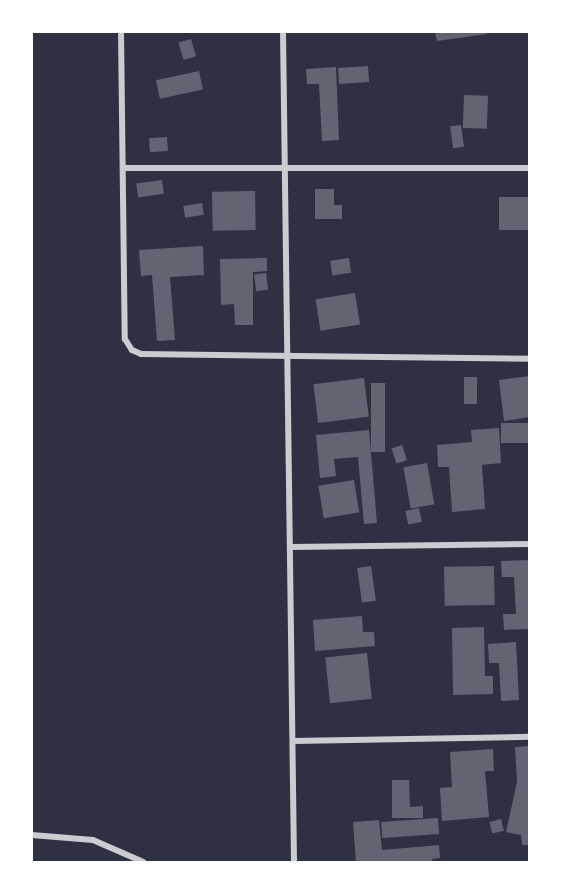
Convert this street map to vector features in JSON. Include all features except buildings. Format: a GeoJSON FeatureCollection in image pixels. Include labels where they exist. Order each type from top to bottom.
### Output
{"type":"FeatureCollection","features":[{"type":"Feature","properties":{"kind":"street"},"geometry":{"type":"LineString","coordinates":[[122,32],[125,339],[132,350],[141,354],[530,359]]}},
{"type":"Feature","properties":{"kind":"street"},"geometry":{"type":"LineString","coordinates":[[283,32],[294,862]]}},
{"type":"Feature","properties":{"kind":"street"},"geometry":{"type":"LineString","coordinates":[[124,168],[286,170],[530,168]]}},
{"type":"Feature","properties":{"kind":"street"},"geometry":{"type":"LineString","coordinates":[[291,547],[530,544]]}},
{"type":"Feature","properties":{"kind":"street"},"geometry":{"type":"LineString","coordinates":[[293,741],[530,737]]}},
{"type":"Feature","properties":{"kind":"street"},"geometry":{"type":"LineString","coordinates":[[32,835],[93,840],[143,862]]}}]}
